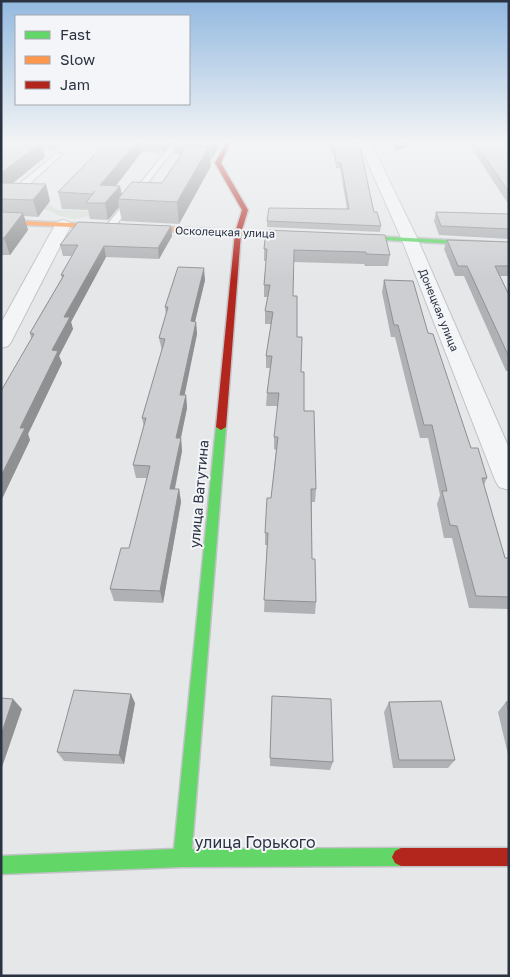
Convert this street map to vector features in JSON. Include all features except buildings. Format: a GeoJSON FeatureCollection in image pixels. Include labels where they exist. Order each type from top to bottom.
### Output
{"type":"FeatureCollection","features":[{"type":"Feature","properties":{"kind":"street","name":"улица Ватутина"},"geometry":{"type":"LineString","coordinates":[[182,858],[238,233],[245,210],[230,189]]}},
{"type":"Feature","properties":{"kind":"street","name":"Донецкая улица"},"geometry":{"type":"LineString","coordinates":[[386,189],[410,240],[509,480]]}},
{"type":"Feature","properties":{"kind":"street","name":"Осколецкая улица"},"geometry":{"type":"LineString","coordinates":[[1,222],[314,236]]}},
{"type":"Feature","properties":{"kind":"street"},"geometry":{"type":"LineString","coordinates":[[1,342],[63,225]]}},
{"type":"Feature","properties":{"kind":"street"},"geometry":{"type":"LineString","coordinates":[[334,237],[509,245]]}},
{"type":"Feature","properties":{"kind":"street","name":"улица Горького"},"geometry":{"type":"LineString","coordinates":[[1,865],[182,858],[509,857]]}},
{"type":"Feature","properties":{"kind":"lane"},"geometry":{"type":"LineString","coordinates":[[12,195],[19,189]]}},
{"type":"Feature","properties":{"kind":"lane"},"geometry":{"type":"LineString","coordinates":[[110,227],[140,189]]}},
{"type":"Feature","properties":{"kind":"shaded area"},"geometry":{"type":"Polygon","coordinates":[[[47,202],[57,210],[90,211],[95,215],[74,219],[48,210],[36,210],[47,202]]]}},
{"type":"Feature","properties":{"kind":"traffic: fast"},"geometry":{"type":"LineString","coordinates":[[350,237],[509,245]]}},
{"type":"Feature","properties":{"kind":"traffic: fast"},"geometry":{"type":"LineString","coordinates":[[182,858],[221,427]]}},
{"type":"Feature","properties":{"kind":"traffic: fast"},"geometry":{"type":"LineString","coordinates":[[1,865],[182,858],[401,857]]}},
{"type":"Feature","properties":{"kind":"traffic: slow"},"geometry":{"type":"LineString","coordinates":[[1,222],[302,235]]}},
{"type":"Feature","properties":{"kind":"traffic: jam"},"geometry":{"type":"LineString","coordinates":[[221,427],[238,233],[245,210],[233,189]]}},
{"type":"Feature","properties":{"kind":"traffic: jam"},"geometry":{"type":"LineString","coordinates":[[401,857],[509,857]]}}]}
